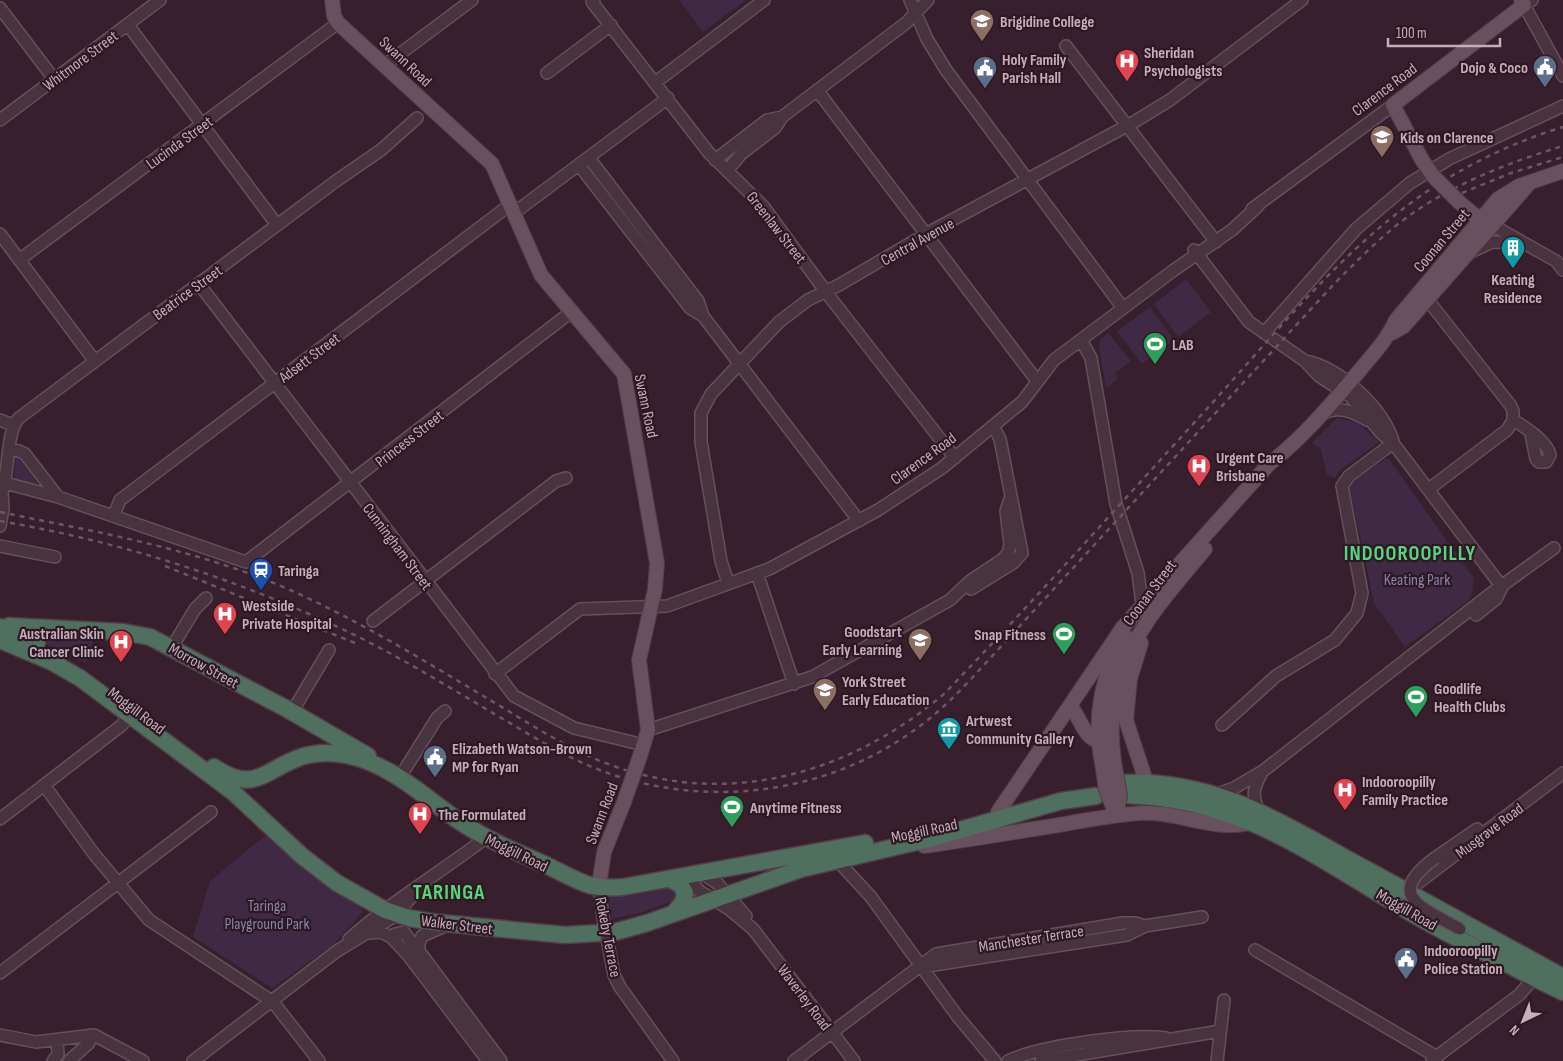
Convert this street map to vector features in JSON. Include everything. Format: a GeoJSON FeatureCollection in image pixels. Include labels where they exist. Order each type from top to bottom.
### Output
{"type":"FeatureCollection","features":[{"type":"Feature","properties":{"kind":"highway","name":"Morrow Street"},"geometry":{"type":"LineString","coordinates":[[0,625],[135,634],[150,637],[292,712],[394,773]]}},
{"type":"Feature","properties":{"kind":"highway","name":"Moggill Road"},"geometry":{"type":"LineString","coordinates":[[0,625],[81,666],[132,711],[233,792],[268,823]]}},
{"type":"Feature","properties":{"kind":"highway","name":"Moggill Road"},"geometry":{"type":"LineString","coordinates":[[0,640],[60,666],[132,711],[225,774],[247,780],[268,775],[292,760],[322,753],[359,758],[394,773],[457,820],[487,838],[580,881],[599,886],[623,887],[893,837],[975,819],[1045,795],[1095,791],[1061,802],[837,860],[760,883],[673,914]]}},
{"type":"Feature","properties":{"kind":"highway"},"geometry":{"type":"LineString","coordinates":[[268,775],[259,784],[254,794],[268,823]]}},
{"type":"Feature","properties":{"kind":"highway","name":"Moggill Road"},"geometry":{"type":"LineString","coordinates":[[1118,805],[1147,784],[1189,788],[1217,794],[1256,816],[1409,890],[1563,977]]}},
{"type":"Feature","properties":{"kind":"highway","name":"Moggill Road"},"geometry":{"type":"LineString","coordinates":[[1118,805],[1186,801],[1226,812],[1256,816],[1293,842],[1425,921],[1563,992]]}},
{"type":"Feature","properties":{"kind":"highway","name":"Walker Street"},"geometry":{"type":"LineString","coordinates":[[268,823],[329,878],[352,893],[391,912],[448,924],[550,934],[586,935],[632,928],[673,914]]}},
{"type":"Feature","properties":{"kind":"highway"},"geometry":{"type":"LineString","coordinates":[[669,879],[680,884],[685,893],[683,902],[673,914]]}},
{"type":"Feature","properties":{"kind":"main road"},"geometry":{"type":"LineString","coordinates":[[332,0],[334,16],[338,23]]}},
{"type":"Feature","properties":{"kind":"main road","name":"Clarence Road"},"geometry":{"type":"LineString","coordinates":[[1393,105],[1525,2]]}},
{"type":"Feature","properties":{"kind":"main road","name":"Swann Road"},"geometry":{"type":"LineString","coordinates":[[338,23],[485,157],[496,171],[541,275],[625,378],[656,552],[656,579],[639,660],[648,730],[624,802],[604,852],[599,886]]}},
{"type":"Feature","properties":{"kind":"main road"},"geometry":{"type":"LineString","coordinates":[[1393,105],[1432,175],[1449,192],[1486,222]]}},
{"type":"Feature","properties":{"kind":"main road","name":"Coonan Street"},"geometry":{"type":"LineString","coordinates":[[1390,334],[1404,326],[1465,257],[1498,199],[1511,190],[1563,171]]}},
{"type":"Feature","properties":{"kind":"main road","name":"Coonan Street"},"geometry":{"type":"LineString","coordinates":[[998,812],[1119,633],[1142,604],[1269,464],[1285,452],[1320,416],[1390,334],[1396,320],[1486,222],[1531,182]]}},
{"type":"Feature","properties":{"kind":"main road"},"geometry":{"type":"LineString","coordinates":[[1462,201],[1481,203],[1498,199]]}},
{"type":"Feature","properties":{"kind":"main road","name":"Coonan Street"},"geometry":{"type":"LineString","coordinates":[[1108,762],[1116,688],[1125,661],[1142,628],[1156,607],[1274,470],[1285,452]]}},
{"type":"Feature","properties":{"kind":"main road","name":"Coonan Street"},"geometry":{"type":"LineString","coordinates":[[1118,805],[1120,796],[1098,741],[1102,693],[1109,668],[1136,623],[1196,550],[1200,542]]}},
{"type":"Feature","properties":{"kind":"main road"},"geometry":{"type":"LineString","coordinates":[[1142,628],[1142,638],[1127,694],[1126,720],[1147,784]]}},
{"type":"Feature","properties":{"kind":"main road"},"geometry":{"type":"LineString","coordinates":[[1070,706],[1078,715],[1089,736],[1098,741],[1109,730],[1112,720]]}},
{"type":"Feature","properties":{"kind":"main road","name":"Moggill Road"},"geometry":{"type":"LineString","coordinates":[[889,848],[921,847],[1118,805]]}},
{"type":"Feature","properties":{"kind":"street","name":"Whitmore Street"},"geometry":{"type":"LineString","coordinates":[[0,120],[160,0]]}},
{"type":"Feature","properties":{"kind":"street"},"geometry":{"type":"LineString","coordinates":[[385,65],[472,0]]}},
{"type":"Feature","properties":{"kind":"street"},"geometry":{"type":"LineString","coordinates":[[656,82],[764,0]]}},
{"type":"Feature","properties":{"kind":"street"},"geometry":{"type":"LineString","coordinates":[[910,0],[927,39],[940,62],[1123,308]]}},
{"type":"Feature","properties":{"kind":"street"},"geometry":{"type":"LineString","coordinates":[[727,171],[741,154],[775,128],[782,117],[906,23],[928,0]]}},
{"type":"Feature","properties":{"kind":"street","name":"Central Avenue"},"geometry":{"type":"LineString","coordinates":[[728,583],[721,561],[699,423],[700,413],[706,401],[788,312],[926,234],[1128,126],[1170,100],[1302,0]]}},
{"type":"Feature","properties":{"kind":"street","name":"Greenlaw Street"},"geometry":{"type":"LineString","coordinates":[[593,1],[610,26],[656,82],[715,160],[763,206],[955,458]]}},
{"type":"Feature","properties":{"kind":"street"},"geometry":{"type":"LineString","coordinates":[[1525,2],[1563,76]]}},
{"type":"Feature","properties":{"kind":"street"},"geometry":{"type":"LineString","coordinates":[[0,8],[54,79]]}},
{"type":"Feature","properties":{"kind":"street","name":"Lucinda Street"},"geometry":{"type":"LineString","coordinates":[[19,260],[202,126],[338,23]]}},
{"type":"Feature","properties":{"kind":"street"},"geometry":{"type":"LineString","coordinates":[[128,25],[277,225]]}},
{"type":"Feature","properties":{"kind":"street"},"geometry":{"type":"LineString","coordinates":[[547,73],[610,26]]}},
{"type":"Feature","properties":{"kind":"street"},"geometry":{"type":"LineString","coordinates":[[1066,46],[1214,240]]}},
{"type":"Feature","properties":{"kind":"street"},"geometry":{"type":"LineString","coordinates":[[817,90],[1037,381]]}},
{"type":"Feature","properties":{"kind":"street","name":"Adsett Street"},"geometry":{"type":"LineString","coordinates":[[114,515],[120,500],[274,384],[512,208],[579,166],[668,98]]}},
{"type":"Feature","properties":{"kind":"street","name":"Clarence Road"},"geometry":{"type":"LineString","coordinates":[[495,674],[580,609],[667,606],[790,559],[859,521],[909,490],[955,458],[1022,402],[1054,360],[1393,105]]}},
{"type":"Feature","properties":{"kind":"street"},"geometry":{"type":"LineString","coordinates":[[1264,333],[1356,228],[1410,183],[1432,175],[1449,159],[1563,106]]}},
{"type":"Feature","properties":{"kind":"street"},"geometry":{"type":"LineString","coordinates":[[715,160],[767,120],[782,117]]}},
{"type":"Feature","properties":{"kind":"street","name":"Beatrice Street"},"geometry":{"type":"LineString","coordinates":[[13,428],[20,417],[94,360],[382,150],[414,121]]}},
{"type":"Feature","properties":{"kind":"street"},"geometry":{"type":"LineString","coordinates":[[589,158],[698,301],[703,316],[859,521]]}},
{"type":"Feature","properties":{"kind":"street"},"geometry":{"type":"LineString","coordinates":[[579,166],[690,308],[703,316]]}},
{"type":"Feature","properties":{"kind":"street"},"geometry":{"type":"LineString","coordinates":[[1486,222],[1561,265]]}},
{"type":"Feature","properties":{"kind":"street"},"geometry":{"type":"LineString","coordinates":[[0,234],[94,360]]}},
{"type":"Feature","properties":{"kind":"street"},"geometry":{"type":"LineString","coordinates":[[1465,257],[1476,248],[1492,242],[1527,244]]}},
{"type":"Feature","properties":{"kind":"street"},"geometry":{"type":"LineString","coordinates":[[1196,253],[1247,320],[1304,361],[1319,376],[1359,391],[1390,431],[1393,443]]}},
{"type":"Feature","properties":{"kind":"street","name":"Cunningham Street"},"geometry":{"type":"LineString","coordinates":[[199,284],[495,674],[514,696],[574,728],[642,751]]}},
{"type":"Feature","properties":{"kind":"street"},"geometry":{"type":"LineString","coordinates":[[1427,299],[1512,407],[1513,420],[1507,430],[1428,489]]}},
{"type":"Feature","properties":{"kind":"street","name":"Princess Street"},"geometry":{"type":"LineString","coordinates":[[114,515],[246,562],[571,312]]}},
{"type":"Feature","properties":{"kind":"street"},"geometry":{"type":"LineString","coordinates":[[1081,340],[1091,358],[1116,504],[1138,573],[1142,604]]}},
{"type":"Feature","properties":{"kind":"street"},"geometry":{"type":"LineString","coordinates":[[1345,387],[1377,429]]}},
{"type":"Feature","properties":{"kind":"street"},"geometry":{"type":"LineString","coordinates":[[1320,416],[1330,410],[1345,410],[1361,416],[1393,443],[1502,587]]}},
{"type":"Feature","properties":{"kind":"street"},"geometry":{"type":"LineString","coordinates":[[0,420],[13,428]]}},
{"type":"Feature","properties":{"kind":"street"},"geometry":{"type":"LineString","coordinates":[[1513,420],[1531,434]]}},
{"type":"Feature","properties":{"kind":"street"},"geometry":{"type":"LineString","coordinates":[[648,730],[794,684],[899,630],[960,592],[973,588],[1020,557],[1022,548],[1010,499],[1000,439],[993,426]]}},
{"type":"Feature","properties":{"kind":"street"},"geometry":{"type":"LineString","coordinates":[[0,428],[13,428]]}},
{"type":"Feature","properties":{"kind":"street"},"geometry":{"type":"LineString","coordinates":[[0,526],[3,508],[2,489],[13,428]]}},
{"type":"Feature","properties":{"kind":"street"},"geometry":{"type":"LineString","coordinates":[[1222,725],[1276,676],[1335,640],[1357,613],[1362,593],[1342,486],[1350,475],[1393,443]]}},
{"type":"Feature","properties":{"kind":"street"},"geometry":{"type":"LineString","coordinates":[[10,450],[25,454],[58,497]]}},
{"type":"Feature","properties":{"kind":"street"},"geometry":{"type":"LineString","coordinates":[[373,621],[556,480],[566,478]]}},
{"type":"Feature","properties":{"kind":"street"},"geometry":{"type":"LineString","coordinates":[[2,489],[58,497],[114,515]]}},
{"type":"Feature","properties":{"kind":"street"},"geometry":{"type":"LineString","coordinates":[[0,546],[55,557]]}},
{"type":"Feature","properties":{"kind":"street"},"geometry":{"type":"LineString","coordinates":[[1217,794],[1234,788],[1263,771],[1388,675],[1402,671],[1496,599],[1502,587],[1554,548]]}},
{"type":"Feature","properties":{"kind":"street"},"geometry":{"type":"LineString","coordinates":[[757,573],[794,684]]}},
{"type":"Feature","properties":{"kind":"street"},"geometry":{"type":"LineString","coordinates":[[1138,573],[1147,583],[1160,585]]}},
{"type":"Feature","properties":{"kind":"street"},"geometry":{"type":"LineString","coordinates":[[172,647],[195,609],[206,598]]}},
{"type":"Feature","properties":{"kind":"street"},"geometry":{"type":"LineString","coordinates":[[292,712],[330,650]]}},
{"type":"Feature","properties":{"kind":"street"},"geometry":{"type":"LineString","coordinates":[[0,819],[122,726],[132,711]]}},
{"type":"Feature","properties":{"kind":"street"},"geometry":{"type":"LineString","coordinates":[[394,773],[437,718],[445,711]]}},
{"type":"Feature","properties":{"kind":"street"},"geometry":{"type":"LineString","coordinates":[[1256,816],[1254,791],[1263,771]]}},
{"type":"Feature","properties":{"kind":"street","name":"Musgrave Road"},"geometry":{"type":"LineString","coordinates":[[1409,890],[1563,773]]}},
{"type":"Feature","properties":{"kind":"street"},"geometry":{"type":"LineString","coordinates":[[44,785],[118,884],[149,920],[272,1001],[319,1061]]}},
{"type":"Feature","properties":{"kind":"street"},"geometry":{"type":"LineString","coordinates":[[1255,950],[1439,1058],[1519,995],[1532,977],[1460,929],[1420,906],[1411,896],[1410,886],[1413,877],[1435,858],[1503,811],[1544,787]]}},
{"type":"Feature","properties":{"kind":"street"},"geometry":{"type":"LineString","coordinates":[[0,973],[211,812]]}},
{"type":"Feature","properties":{"kind":"street"},"geometry":{"type":"LineString","coordinates":[[193,1061],[338,951],[367,934],[425,883],[487,838]]}},
{"type":"Feature","properties":{"kind":"street"},"geometry":{"type":"LineString","coordinates":[[837,860],[893,925],[958,1017],[995,1061]]}},
{"type":"Feature","properties":{"kind":"street","name":"Waverley Road"},"geometry":{"type":"LineString","coordinates":[[756,932],[720,898],[714,881],[698,874],[692,881],[696,888],[720,898],[749,920],[756,932],[854,1061]]}},
{"type":"Feature","properties":{"kind":"street"},"geometry":{"type":"LineString","coordinates":[[749,920],[745,900],[760,883]]}},
{"type":"Feature","properties":{"kind":"street","name":"Rokeby Terrace"},"geometry":{"type":"LineString","coordinates":[[599,886],[614,974],[620,987],[672,1061]]}},
{"type":"Feature","properties":{"kind":"street"},"geometry":{"type":"LineString","coordinates":[[338,951],[350,938],[391,912]]}},
{"type":"Feature","properties":{"kind":"street","name":"Manchester Terrace"},"geometry":{"type":"LineString","coordinates":[[794,1061],[940,953],[1129,922],[1145,926],[1202,917]]}},
{"type":"Feature","properties":{"kind":"street"},"geometry":{"type":"LineString","coordinates":[[423,958],[418,948],[421,938],[430,931],[448,924]]}},
{"type":"Feature","properties":{"kind":"street"},"geometry":{"type":"LineString","coordinates":[[367,934],[375,932],[386,933],[396,941],[488,1061]]}},
{"type":"Feature","properties":{"kind":"street"},"geometry":{"type":"LineString","coordinates":[[396,941],[395,934],[405,932],[501,1061]]}},
{"type":"Feature","properties":{"kind":"street"},"geometry":{"type":"LineString","coordinates":[[1217,1061],[1224,1000]]}},
{"type":"Feature","properties":{"kind":"street"},"geometry":{"type":"LineString","coordinates":[[1041,1061],[1147,1045],[1170,1038],[1220,1031]]}},
{"type":"Feature","properties":{"kind":"street"},"geometry":{"type":"LineString","coordinates":[[0,1035],[36,1042],[90,1035],[108,1041],[143,1061]]}},
{"type":"Feature","properties":{"kind":"street"},"geometry":{"type":"LineString","coordinates":[[69,1061],[82,1051],[88,1043],[90,1035]]}},
{"type":"Feature","properties":{"kind":"street"},"geometry":{"type":"LineString","coordinates":[[1008,1061],[1034,1052],[1118,1039],[1143,1036],[1170,1038]]}},
{"type":"Feature","properties":{"kind":"street"},"geometry":{"type":"LineString","coordinates":[[52,1061],[58,1054],[57,1040]]}},
{"type":"Feature","properties":{"kind":"green space"},"geometry":{"type":"Polygon","coordinates":[[[679,0],[746,0],[703,32],[679,0]]]}},
{"type":"Feature","properties":{"kind":"green space"},"geometry":{"type":"Polygon","coordinates":[[[1186,279],[1211,312],[1178,337],[1154,304],[1186,279]]]}},
{"type":"Feature","properties":{"kind":"green space"},"geometry":{"type":"Polygon","coordinates":[[[1150,307],[1174,340],[1142,364],[1117,331],[1150,307]]]}},
{"type":"Feature","properties":{"kind":"green space"},"geometry":{"type":"Polygon","coordinates":[[[1108,333],[1131,361],[1115,373],[1118,379],[1106,388],[1099,348],[1100,340],[1108,333]]]}},
{"type":"Feature","properties":{"kind":"green space"},"geometry":{"type":"Polygon","coordinates":[[[1337,418],[1357,422],[1379,442],[1339,471],[1335,478],[1327,475],[1321,450],[1312,443],[1337,418]]]}},
{"type":"Feature","properties":{"kind":"green space"},"geometry":{"type":"Polygon","coordinates":[[[18,457],[37,482],[37,486],[14,481],[15,460],[18,457]]]}},
{"type":"Feature","properties":{"kind":"green space","name":"Keating Park"},"geometry":{"type":"Polygon","coordinates":[[[1385,459],[1389,459],[1474,579],[1473,590],[1468,601],[1405,647],[1374,603],[1350,489],[1352,482],[1385,459]]]}},
{"type":"Feature","properties":{"kind":"green space"},"geometry":{"type":"Polygon","coordinates":[[[24,634],[94,638],[86,663],[24,634]]]}},
{"type":"Feature","properties":{"kind":"green space","name":"Taringa Playground Park"},"geometry":{"type":"Polygon","coordinates":[[[267,834],[309,873],[361,907],[363,912],[332,946],[272,988],[193,937],[210,881],[267,834]]]}},
{"type":"Feature","properties":{"kind":"green space"},"geometry":{"type":"Polygon","coordinates":[[[669,886],[681,893],[676,895],[673,901],[647,911],[611,919],[609,896],[669,886]]]}},
{"type":"Feature","properties":{"kind":"railway"},"geometry":{"type":"LineString","coordinates":[[0,512],[182,552],[253,575],[288,589],[315,601],[419,658],[550,736],[608,764],[653,777],[698,783],[742,783],[785,776],[828,763],[868,745],[907,722],[944,694],[1075,554],[1300,305],[1376,230],[1422,195],[1460,171],[1521,142],[1563,127]]}},
{"type":"Feature","properties":{"kind":"railway"},"geometry":{"type":"LineString","coordinates":[[0,521],[45,529],[131,550],[257,592],[340,628],[382,649],[569,756],[592,767],[632,781],[674,789],[715,792],[757,790],[799,783],[839,771],[877,753],[913,731],[944,706],[972,678],[1334,284],[1392,229],[1430,202],[1466,183],[1505,166],[1563,146]]}},
{"type":"Feature","properties":{"kind":"railway"},"geometry":{"type":"LineString","coordinates":[[1462,193],[1511,173],[1563,157]]}},
{"type":"Feature","properties":{"kind":"railway"},"geometry":{"type":"LineString","coordinates":[[165,566],[355,643]]}},
{"type":"Feature","properties":{"kind":"place","name":"Brigidine College"},"geometry":{"type":"Point","coordinates":[982,42]}},
{"type":"Feature","properties":{"kind":"place","name":"Sheridan Psychologists"},"geometry":{"type":"Point","coordinates":[1127,82]}},
{"type":"Feature","properties":{"kind":"place","name":"Dojo & Coco"},"geometry":{"type":"Point","coordinates":[1545,88]}},
{"type":"Feature","properties":{"kind":"place","name":"Holy Family Parish Hall"},"geometry":{"type":"Point","coordinates":[985,89]}},
{"type":"Feature","properties":{"kind":"place","name":"Kids on Clarence"},"geometry":{"type":"Point","coordinates":[1382,158]}},
{"type":"Feature","properties":{"kind":"place","name":"Keating Residence"},"geometry":{"type":"Point","coordinates":[1513,269]}},
{"type":"Feature","properties":{"kind":"place","name":"LAB"},"geometry":{"type":"Point","coordinates":[1155,365]}},
{"type":"Feature","properties":{"kind":"place","name":"Urgent Care Brisbane"},"geometry":{"type":"Point","coordinates":[1199,487]}},
{"type":"Feature","properties":{"kind":"place","name":"Taringa"},"geometry":{"type":"Point","coordinates":[261,591]}},
{"type":"Feature","properties":{"kind":"place","name":"Westside Private Hospital"},"geometry":{"type":"Point","coordinates":[225,635]}},
{"type":"Feature","properties":{"kind":"place","name":"Snap Fitness"},"geometry":{"type":"Point","coordinates":[1064,655]}},
{"type":"Feature","properties":{"kind":"place","name":"Goodstart Early Learning"},"geometry":{"type":"Point","coordinates":[920,661]}},
{"type":"Feature","properties":{"kind":"place","name":"Australian Skin Cancer Clinic"},"geometry":{"type":"Point","coordinates":[121,663]}},
{"type":"Feature","properties":{"kind":"place","name":"York Street Early Education"},"geometry":{"type":"Point","coordinates":[825,711]}},
{"type":"Feature","properties":{"kind":"place","name":"Goodlife Health Clubs"},"geometry":{"type":"Point","coordinates":[1416,718]}},
{"type":"Feature","properties":{"kind":"place","name":"Artwest Community Gallery"},"geometry":{"type":"Point","coordinates":[949,750]}},
{"type":"Feature","properties":{"kind":"place","name":"Elizabeth Watson-Brown MP for Ryan"},"geometry":{"type":"Point","coordinates":[435,778]}},
{"type":"Feature","properties":{"kind":"place","name":"Indooroopilly Family Practice"},"geometry":{"type":"Point","coordinates":[1345,811]}},
{"type":"Feature","properties":{"kind":"place","name":"Anytime Fitness"},"geometry":{"type":"Point","coordinates":[732,828]}},
{"type":"Feature","properties":{"kind":"place","name":"The Formulated"},"geometry":{"type":"Point","coordinates":[420,835]}},
{"type":"Feature","properties":{"kind":"place","name":"Indooroopilly Police Station"},"geometry":{"type":"Point","coordinates":[1406,980]}},
{"type":"Feature","properties":{"kind":"district","name":"INDOOROOPILLY"},"geometry":{"type":"Point","coordinates":[1410,553]}},
{"type":"Feature","properties":{"kind":"district","name":"TARINGA"},"geometry":{"type":"Point","coordinates":[449,892]}}]}
